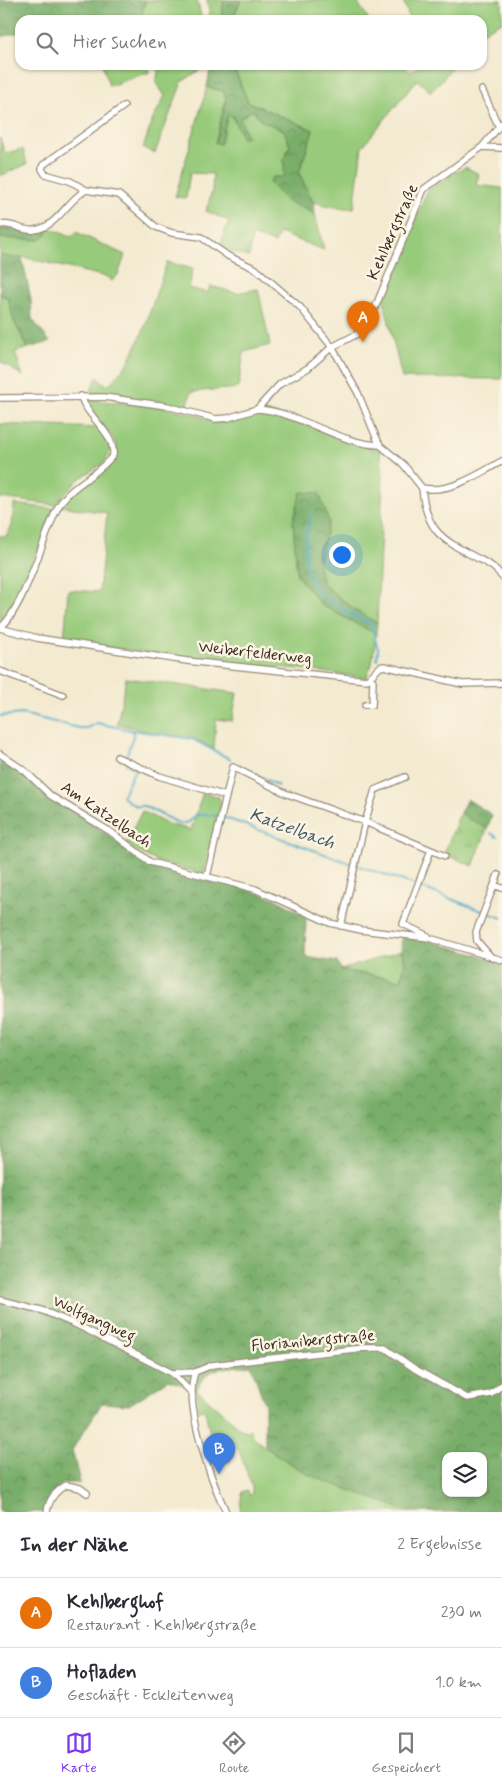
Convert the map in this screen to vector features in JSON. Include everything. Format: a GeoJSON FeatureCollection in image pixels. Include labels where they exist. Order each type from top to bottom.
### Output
{"type":"FeatureCollection","features":[{"type":"Feature","properties":{"kind":"street"},"geometry":{"type":"LineString","coordinates":[[482,90],[501,126]]}},
{"type":"Feature","properties":{"kind":"street"},"geometry":{"type":"LineString","coordinates":[[124,106],[43,165],[42,169],[45,174],[70,181],[86,190],[119,195],[156,227],[172,233],[201,237],[228,256],[256,269],[300,307],[332,348],[358,393],[380,445]]}},
{"type":"Feature","properties":{"kind":"street","name":"Kehlbergstraße"},"geometry":{"type":"LineString","coordinates":[[257,409],[280,384],[308,368],[332,348],[359,333],[370,320],[424,189],[482,147],[501,126]]}},
{"type":"Feature","properties":{"kind":"street"},"geometry":{"type":"LineString","coordinates":[[482,147],[502,148]]}},
{"type":"Feature","properties":{"kind":"street"},"geometry":{"type":"LineString","coordinates":[[0,225],[31,230],[42,228],[55,221],[68,203],[86,190]]}},
{"type":"Feature","properties":{"kind":"street"},"geometry":{"type":"LineString","coordinates":[[0,628],[8,620],[57,510],[70,490],[105,466],[113,455],[112,442],[84,406],[81,396]]}},
{"type":"Feature","properties":{"kind":"street"},"geometry":{"type":"LineString","coordinates":[[0,398],[81,396],[160,404],[216,418],[234,417],[257,409],[278,412],[334,433],[380,445],[403,464],[422,488],[426,516],[437,532],[447,540],[489,564],[502,577]]}},
{"type":"Feature","properties":{"kind":"street"},"geometry":{"type":"LineString","coordinates":[[422,488],[433,490],[449,487],[502,461]]}},
{"type":"Feature","properties":{"kind":"street","name":"Weiberfelderweg"},"geometry":{"type":"LineString","coordinates":[[0,628],[37,638],[226,666],[370,678]]}},
{"type":"Feature","properties":{"kind":"street"},"geometry":{"type":"LineString","coordinates":[[365,705],[372,705],[373,681],[370,678],[380,666],[462,684],[502,683]]}},
{"type":"Feature","properties":{"kind":"street"},"geometry":{"type":"LineString","coordinates":[[0,671],[64,695]]}},
{"type":"Feature","properties":{"kind":"street","name":"Am Katzelbach"},"geometry":{"type":"LineString","coordinates":[[0,754],[25,771],[51,796],[111,832],[150,862],[271,894],[330,923],[429,938],[502,960]]}},
{"type":"Feature","properties":{"kind":"street"},"geometry":{"type":"LineString","coordinates":[[117,757],[152,774],[226,796]]}},
{"type":"Feature","properties":{"kind":"street"},"geometry":{"type":"LineString","coordinates":[[207,876],[233,767],[285,793],[365,822],[445,856]]}},
{"type":"Feature","properties":{"kind":"street"},"geometry":{"type":"LineString","coordinates":[[341,926],[365,822],[375,790],[404,777]]}},
{"type":"Feature","properties":{"kind":"street","name":"Am Katzelbach"},"geometry":{"type":"LineString","coordinates":[[429,938],[426,934],[404,924],[431,850]]}},
{"type":"Feature","properties":{"kind":"street"},"geometry":{"type":"LineString","coordinates":[[492,958],[476,936],[498,875]]}},
{"type":"Feature","properties":{"kind":"street"},"geometry":{"type":"LineString","coordinates":[[494,885],[502,888]]}},
{"type":"Feature","properties":{"kind":"street","name":"Wolfgangweg"},"geometry":{"type":"LineString","coordinates":[[0,1300],[41,1310],[172,1373]]}},
{"type":"Feature","properties":{"kind":"street","name":"Florianibergstraße"},"geometry":{"type":"LineString","coordinates":[[172,1373],[195,1372],[212,1365],[246,1360],[290,1358],[364,1348],[384,1348],[415,1369],[467,1398],[490,1394],[502,1385]]}},
{"type":"Feature","properties":{"kind":"street"},"geometry":{"type":"LineString","coordinates":[[195,1372],[192,1393],[205,1459],[226,1512]]}},
{"type":"Feature","properties":{"kind":"street"},"geometry":{"type":"LineString","coordinates":[[172,1373],[192,1393]]}},
{"type":"Feature","properties":{"kind":"street"},"geometry":{"type":"LineString","coordinates":[[47,1512],[49,1502],[57,1491],[66,1485],[80,1488],[87,1493]]}},
{"type":"Feature","properties":{"kind":"green space"},"geometry":{"type":"Polygon","coordinates":[[[0,0],[145,0],[142,15],[15,15],[15,33],[0,37],[0,0]]]}},
{"type":"Feature","properties":{"kind":"green space"},"geometry":{"type":"Polygon","coordinates":[[[145,0],[197,0],[201,15],[142,15],[145,0]]]}},
{"type":"Feature","properties":{"kind":"green space"},"geometry":{"type":"Polygon","coordinates":[[[207,0],[224,0],[222,15],[210,15],[207,0]]]}},
{"type":"Feature","properties":{"kind":"green space"},"geometry":{"type":"Polygon","coordinates":[[[224,0],[241,0],[234,15],[222,15],[224,0]]]}},
{"type":"Feature","properties":{"kind":"green space"},"geometry":{"type":"Polygon","coordinates":[[[241,0],[356,0],[366,15],[234,15],[241,0]]]}},
{"type":"Feature","properties":{"kind":"green space"},"geometry":{"type":"Polygon","coordinates":[[[403,0],[502,0],[502,22],[487,30],[487,15],[408,15],[403,0]]]}},
{"type":"Feature","properties":{"kind":"green space"},"geometry":{"type":"Polygon","coordinates":[[[104,70],[149,70],[150,72],[109,86],[104,70]]]}},
{"type":"Feature","properties":{"kind":"green space"},"geometry":{"type":"Polygon","coordinates":[[[159,70],[200,70],[182,82],[155,153],[143,148],[153,119],[165,96],[156,82],[159,70]]]}},
{"type":"Feature","properties":{"kind":"green space"},"geometry":{"type":"Polygon","coordinates":[[[210,70],[235,70],[248,102],[313,130],[299,173],[313,202],[315,214],[287,201],[269,183],[273,177],[284,177],[284,159],[290,146],[284,130],[262,121],[253,110],[240,118],[247,137],[243,139],[232,116],[228,115],[220,144],[215,143],[226,100],[223,91],[207,87],[210,70]]]}},
{"type":"Feature","properties":{"kind":"green space"},"geometry":{"type":"Polygon","coordinates":[[[235,70],[408,70],[410,72],[413,70],[451,70],[431,92],[417,80],[362,147],[354,208],[339,208],[313,202],[299,173],[313,130],[248,102],[235,70]]]}},
{"type":"Feature","properties":{"kind":"green space"},"geometry":{"type":"Polygon","coordinates":[[[207,87],[223,91],[226,100],[215,143],[220,143],[228,115],[232,116],[243,139],[240,118],[253,110],[262,121],[284,130],[290,146],[284,159],[287,201],[315,214],[324,250],[279,233],[275,243],[252,235],[249,257],[223,247],[223,238],[229,221],[206,211],[212,191],[213,174],[190,173],[186,198],[175,197],[207,87]]]}},
{"type":"Feature","properties":{"kind":"green space"},"geometry":{"type":"Polygon","coordinates":[[[0,138],[5,153],[23,149],[27,164],[0,176],[0,138]]]}},
{"type":"Feature","properties":{"kind":"green space"},"geometry":{"type":"Polygon","coordinates":[[[465,167],[479,174],[476,185],[502,188],[502,379],[402,378],[383,297],[428,189],[465,167]]]}},
{"type":"Feature","properties":{"kind":"green space"},"geometry":{"type":"Polygon","coordinates":[[[0,228],[39,232],[47,229],[47,234],[40,240],[0,238],[0,228]]]}},
{"type":"Feature","properties":{"kind":"green space"},"geometry":{"type":"Polygon","coordinates":[[[50,228],[71,237],[76,232],[125,255],[118,275],[112,281],[107,277],[22,257],[14,258],[0,255],[0,238],[40,240],[47,234],[47,229],[50,228]]]}},
{"type":"Feature","properties":{"kind":"green space"},"geometry":{"type":"Polygon","coordinates":[[[0,255],[14,258],[22,257],[31,300],[32,319],[50,342],[28,348],[14,321],[8,298],[0,294],[0,255]]]}},
{"type":"Feature","properties":{"kind":"green space"},"geometry":{"type":"Polygon","coordinates":[[[167,262],[193,269],[189,288],[208,293],[210,286],[236,293],[258,289],[270,345],[244,352],[238,388],[191,392],[187,409],[163,403],[90,393],[97,377],[108,386],[128,363],[144,329],[167,262]]]}},
{"type":"Feature","properties":{"kind":"green space"},"geometry":{"type":"Polygon","coordinates":[[[0,294],[8,298],[14,321],[28,348],[15,352],[23,376],[0,361],[0,294]]]}},
{"type":"Feature","properties":{"kind":"green space"},"geometry":{"type":"Polygon","coordinates":[[[89,400],[164,407],[219,421],[238,419],[257,412],[272,413],[380,450],[383,475],[377,623],[349,606],[323,582],[319,573],[318,558],[329,522],[293,521],[297,575],[321,605],[376,634],[372,664],[366,678],[300,669],[212,662],[64,641],[68,590],[99,592],[107,513],[61,506],[73,491],[110,465],[117,451],[115,442],[88,408],[87,403],[89,400]]]}},
{"type":"Feature","properties":{"kind":"green space"},"geometry":{"type":"Polygon","coordinates":[[[0,424],[99,428],[110,444],[111,451],[105,462],[79,479],[55,505],[0,498],[0,424]]]}},
{"type":"Feature","properties":{"kind":"green space"},"geometry":{"type":"Polygon","coordinates":[[[301,492],[319,493],[329,522],[318,563],[322,583],[356,611],[377,623],[376,634],[321,605],[297,575],[293,521],[301,492]]]}},
{"type":"Feature","properties":{"kind":"green space"},"geometry":{"type":"Polygon","coordinates":[[[14,504],[54,509],[42,541],[5,621],[0,626],[0,535],[5,537],[12,526],[14,504]]]}},
{"type":"Feature","properties":{"kind":"green space"},"geometry":{"type":"Polygon","coordinates":[[[126,678],[237,693],[232,721],[216,719],[214,749],[195,739],[159,734],[117,724],[126,678]]]}},
{"type":"Feature","properties":{"kind":"green space"},"geometry":{"type":"Polygon","coordinates":[[[0,759],[149,864],[183,876],[239,887],[276,899],[306,916],[305,957],[337,962],[341,970],[401,980],[405,961],[401,951],[402,936],[426,940],[502,962],[502,1512],[409,1512],[309,1475],[265,1447],[265,1405],[251,1365],[218,1369],[206,1376],[197,1390],[168,1380],[129,1405],[102,1403],[72,1450],[80,1483],[63,1483],[47,1500],[45,1512],[0,1512],[0,759]]]}},
{"type":"Feature","properties":{"kind":"green space"},"geometry":{"type":"Polygon","coordinates":[[[203,792],[219,797],[221,803],[204,874],[158,862],[125,845],[142,811],[165,823],[191,830],[203,792]]]}},
{"type":"Feature","properties":{"kind":"green space"},"geometry":{"type":"Polygon","coordinates":[[[467,799],[492,815],[487,829],[460,813],[467,799]]]}},
{"type":"Feature","properties":{"kind":"green space"},"geometry":{"type":"Polygon","coordinates":[[[460,813],[487,829],[473,866],[449,856],[445,851],[460,813]]]}},
{"type":"Feature","properties":{"kind":"green space"},"geometry":{"type":"Polygon","coordinates":[[[401,951],[405,961],[401,980],[341,970],[401,951]]]}},
{"type":"Feature","properties":{"kind":"green space"},"geometry":{"type":"Polygon","coordinates":[[[197,1390],[241,1429],[247,1431],[250,1429],[254,1438],[265,1447],[309,1475],[409,1512],[240,1512],[242,1492],[247,1490],[250,1496],[252,1487],[238,1448],[227,1452],[230,1461],[220,1464],[217,1455],[214,1453],[205,1410],[198,1410],[197,1390]]]}},
{"type":"Feature","properties":{"kind":"waterway"},"geometry":{"type":"LineString","coordinates":[[311,515],[305,545],[307,567],[314,587],[326,599],[371,624],[378,649],[377,659]]}},
{"type":"Feature","properties":{"kind":"waterway","name":"Katzelbach"},"geometry":{"type":"LineString","coordinates":[[0,716],[22,714],[79,728],[87,728],[97,723],[130,730],[134,733],[126,757]]}},
{"type":"Feature","properties":{"kind":"waterway","name":"Katzelbach"},"geometry":{"type":"LineString","coordinates":[[130,730],[192,739],[230,759]]}},
{"type":"Feature","properties":{"kind":"waterway","name":"Katzelbach"},"geometry":{"type":"LineString","coordinates":[[126,764],[135,769],[122,797],[136,806],[144,806],[180,824],[189,822],[195,816],[203,814],[218,816]]}},
{"type":"Feature","properties":{"kind":"waterway","name":"Katzelbach"},"geometry":{"type":"LineString","coordinates":[[239,765],[278,786]]}},
{"type":"Feature","properties":{"kind":"waterway","name":"Katzelbach"},"geometry":{"type":"LineString","coordinates":[[223,817],[352,864]]}},
{"type":"Feature","properties":{"kind":"waterway"},"geometry":{"type":"LineString","coordinates":[[491,833],[497,837]]}},
{"type":"Feature","properties":{"kind":"waterway","name":"Katzelbach"},"geometry":{"type":"LineString","coordinates":[[359,866],[415,885]]}},
{"type":"Feature","properties":{"kind":"waterway","name":"Katzelbach"},"geometry":{"type":"LineString","coordinates":[[420,887],[482,911]]}},
{"type":"Feature","properties":{"kind":"waterway","name":"Katzelbach"},"geometry":{"type":"LineString","coordinates":[[486,912],[502,918]]}},
{"type":"Feature","properties":{"kind":"place","name":"Kehlberghof"},"geometry":{"type":"Point","coordinates":[363,342]}},
{"type":"Feature","properties":{"kind":"place","name":"Hofladen"},"geometry":{"type":"Point","coordinates":[219,1474]}}]}
